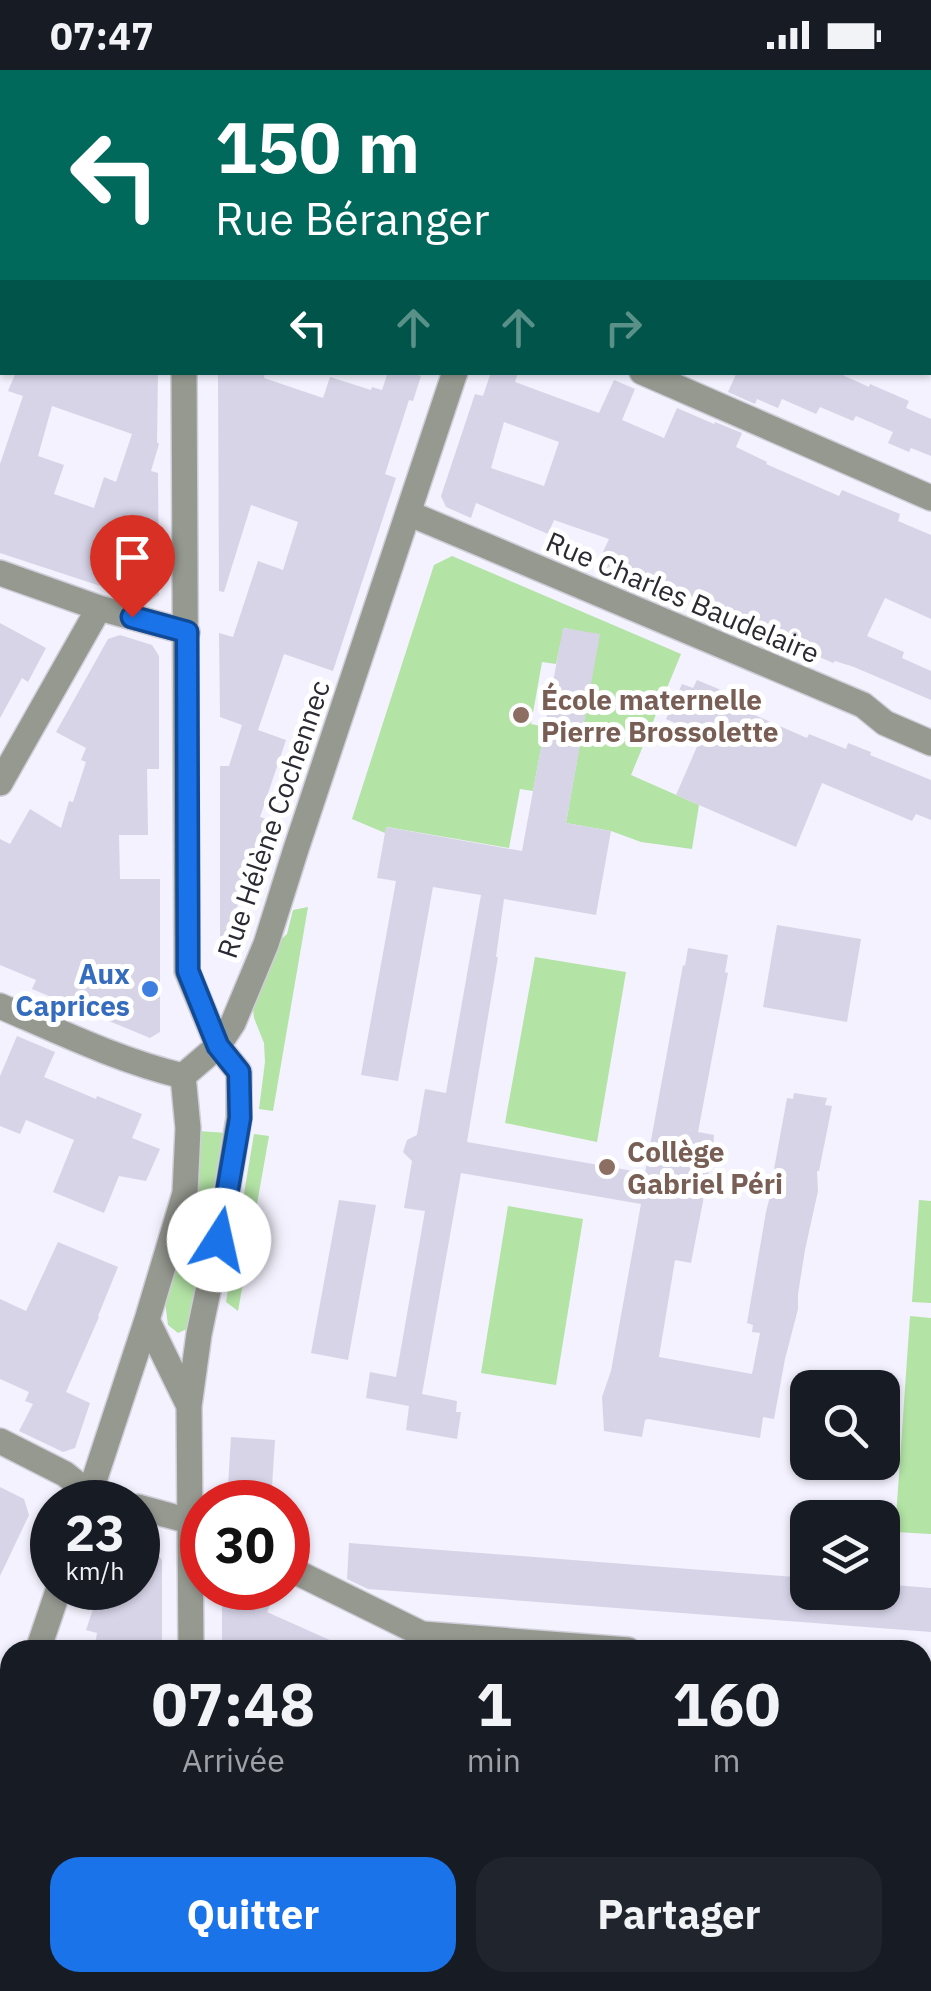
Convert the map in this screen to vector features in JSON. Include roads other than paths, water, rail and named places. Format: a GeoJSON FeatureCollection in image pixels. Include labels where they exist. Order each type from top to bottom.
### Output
{"type":"FeatureCollection","features":[{"type":"Feature","properties":{"kind":"street"},"geometry":{"type":"LineString","coordinates":[[184,375],[188,971],[218,1046],[239,1072],[240,1118],[189,1406],[193,1480]]}},
{"type":"Feature","properties":{"kind":"street","name":"Rue Hélène Cochennec"},"geometry":{"type":"LineString","coordinates":[[183,1076],[218,1046],[266,944],[454,375]]}},
{"type":"Feature","properties":{"kind":"street"},"geometry":{"type":"LineString","coordinates":[[649,375],[931,498]]}},
{"type":"Feature","properties":{"kind":"street","name":"Rue Charles Baudelaire"},"geometry":{"type":"LineString","coordinates":[[408,512],[863,706],[885,723],[931,743]]}},
{"type":"Feature","properties":{"kind":"street"},"geometry":{"type":"LineString","coordinates":[[0,573],[99,608],[187,632]]}},
{"type":"Feature","properties":{"kind":"street"},"geometry":{"type":"LineString","coordinates":[[0,783],[99,608]]}},
{"type":"Feature","properties":{"kind":"street"},"geometry":{"type":"LineString","coordinates":[[0,1006],[99,1048],[183,1076],[188,1128],[185,1193],[95,1480]]}},
{"type":"Feature","properties":{"kind":"street"},"geometry":{"type":"LineString","coordinates":[[148,1320],[189,1406]]}},
{"type":"Feature","properties":{"kind":"street"},"geometry":{"type":"LineString","coordinates":[[0,1441],[72,1480]]}},
{"type":"Feature","properties":{"kind":"street"},"geometry":{"type":"LineString","coordinates":[[310,1579],[422,1634],[499,1640]]}},
{"type":"Feature","properties":{"kind":"street"},"geometry":{"type":"LineString","coordinates":[[41,1640],[51,1610]]}},
{"type":"Feature","properties":{"kind":"street"},"geometry":{"type":"LineString","coordinates":[[191,1640],[193,1610]]}},
{"type":"Feature","properties":{"kind":"place","name":"École maternelle Pierre Brossolette"},"geometry":{"type":"Point","coordinates":[521,715]}},
{"type":"Feature","properties":{"kind":"place","name":"Aux Caprices"},"geometry":{"type":"Point","coordinates":[150,989]}},
{"type":"Feature","properties":{"kind":"place","name":"Collège Gabriel Péri"},"geometry":{"type":"Point","coordinates":[607,1167]}}]}
